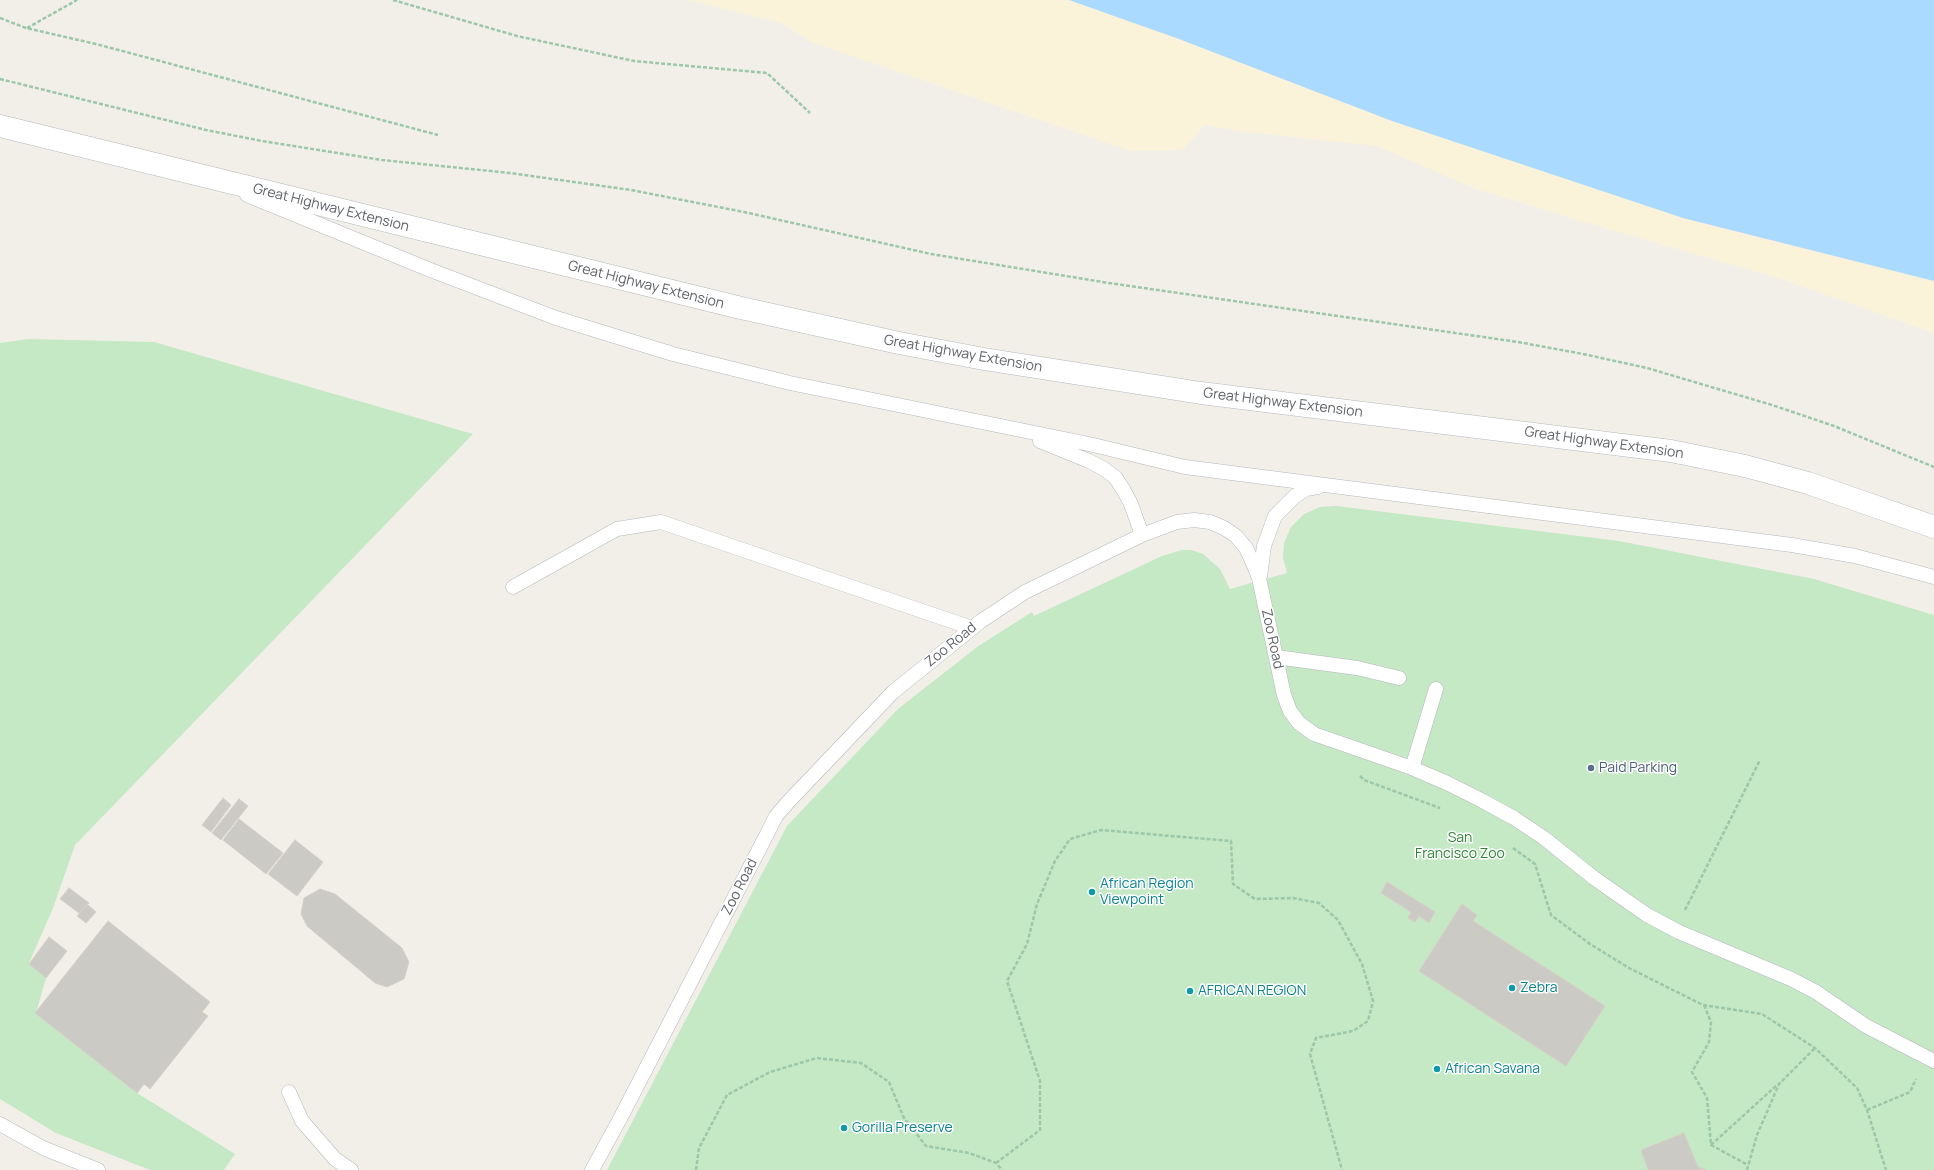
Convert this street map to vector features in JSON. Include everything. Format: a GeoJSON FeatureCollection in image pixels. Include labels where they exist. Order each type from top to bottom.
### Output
{"type":"FeatureCollection","features":[{"type":"Feature","properties":{"kind":"street","name":"Great Highway Extension"},"geometry":{"type":"LineString","coordinates":[[0,126],[741,308],[899,343],[984,359],[1201,393],[1671,451],[1745,466],[1808,483],[1934,527]]}},
{"type":"Feature","properties":{"kind":"lane"},"geometry":{"type":"LineString","coordinates":[[198,175],[506,300],[597,332],[731,369],[1014,430],[1089,444],[1185,467],[1792,545],[1855,556],[1934,577]]}},
{"type":"Feature","properties":{"kind":"lane"},"geometry":{"type":"LineString","coordinates":[[1014,430],[1089,461],[1115,477],[1130,504],[1142,535]]}},
{"type":"Feature","properties":{"kind":"lane"},"geometry":{"type":"LineString","coordinates":[[1259,578],[1261,561],[1268,531],[1275,516],[1285,504],[1306,489],[1336,487]]}},
{"type":"Feature","properties":{"kind":"lane","name":"Zoo Road"},"geometry":{"type":"LineString","coordinates":[[592,1170],[776,816],[878,705],[972,628],[1025,592],[1142,535],[1177,522],[1194,520],[1210,522],[1224,528],[1236,536],[1246,548],[1259,578],[1284,695],[1290,710],[1299,723],[1314,734],[1412,768],[1447,782],[1514,818],[1544,838],[1621,897],[1679,932],[1791,979],[1816,992],[1866,1026],[1934,1061]]}},
{"type":"Feature","properties":{"kind":"lane"},"geometry":{"type":"LineString","coordinates":[[513,587],[617,529],[661,522],[972,628]]}},
{"type":"Feature","properties":{"kind":"lane"},"geometry":{"type":"LineString","coordinates":[[1276,657],[1357,668],[1399,678]]}},
{"type":"Feature","properties":{"kind":"lane"},"geometry":{"type":"LineString","coordinates":[[1412,768],[1436,690]]}},
{"type":"Feature","properties":{"kind":"lane"},"geometry":{"type":"LineString","coordinates":[[289,1092],[302,1121],[335,1159],[351,1170]]}},
{"type":"Feature","properties":{"kind":"lane"},"geometry":{"type":"LineString","coordinates":[[0,1124],[43,1148],[98,1170]]}},
{"type":"Feature","properties":{"kind":"path"},"geometry":{"type":"LineString","coordinates":[[26,28],[77,0]]}},
{"type":"Feature","properties":{"kind":"path"},"geometry":{"type":"LineString","coordinates":[[393,0],[517,36],[634,61],[766,73],[810,113]]}},
{"type":"Feature","properties":{"kind":"path"},"geometry":{"type":"LineString","coordinates":[[0,18],[26,28],[96,44],[438,135]]}},
{"type":"Feature","properties":{"kind":"path"},"geometry":{"type":"LineString","coordinates":[[0,79],[198,128],[262,141],[382,160],[510,173],[631,190],[736,210],[872,242],[946,256],[1214,299],[1454,333],[1583,354],[1709,385],[1834,426],[1934,467]]}},
{"type":"Feature","properties":{"kind":"path"},"geometry":{"type":"LineString","coordinates":[[1679,932],[1683,914],[1760,760]]}},
{"type":"Feature","properties":{"kind":"path"},"geometry":{"type":"LineString","coordinates":[[1359,775],[1364,780],[1406,794],[1446,811]]}},
{"type":"Feature","properties":{"kind":"path"},"geometry":{"type":"LineString","coordinates":[[996,1163],[1040,1130],[1040,1081],[1007,981],[1027,944],[1037,904],[1055,861],[1070,839],[1101,830],[1231,841],[1233,884],[1255,899],[1293,898],[1319,902],[1338,920],[1362,964],[1373,1001],[1368,1021],[1353,1031],[1316,1038],[1310,1054],[1342,1170]]}},
{"type":"Feature","properties":{"kind":"path"},"geometry":{"type":"LineString","coordinates":[[1512,847],[1535,864],[1551,915],[1590,944],[1629,968],[1703,1005],[1762,1014],[1815,1048],[1857,1088],[1867,1110],[1886,1170]]}},
{"type":"Feature","properties":{"kind":"path"},"geometry":{"type":"LineString","coordinates":[[1703,1005],[1711,1022],[1709,1042],[1692,1072],[1707,1098],[1711,1145]]}},
{"type":"Feature","properties":{"kind":"path"},"geometry":{"type":"LineString","coordinates":[[1711,1145],[1779,1084],[1815,1048]]}},
{"type":"Feature","properties":{"kind":"path"},"geometry":{"type":"LineString","coordinates":[[696,1170],[699,1148],[727,1095],[770,1072],[817,1058],[861,1063],[889,1082],[904,1118],[926,1146],[969,1153],[996,1163],[1002,1170]]}},
{"type":"Feature","properties":{"kind":"path"},"geometry":{"type":"LineString","coordinates":[[1747,1170],[1757,1135],[1779,1084]]}},
{"type":"Feature","properties":{"kind":"path"},"geometry":{"type":"LineString","coordinates":[[1867,1110],[1910,1092]]}},
{"type":"Feature","properties":{"kind":"path"},"geometry":{"type":"LineString","coordinates":[[1711,1145],[1748,1165]]}},
{"type":"Feature","properties":{"kind":"green space"},"geometry":{"type":"Polygon","coordinates":[[[28,339],[154,342],[473,434],[75,845],[53,908],[29,963],[46,978],[36,1013],[137,1093],[235,1154],[224,1170],[150,1170],[56,1133],[0,1099],[0,343],[28,339]]]}},
{"type":"Feature","properties":{"kind":"green space","name":"San Francisco Zoo"},"geometry":{"type":"Polygon","coordinates":[[[1336,506],[1619,541],[1814,579],[1934,615],[1934,1170],[607,1170],[787,826],[898,709],[977,647],[1032,612],[1034,616],[1162,556],[1182,550],[1191,550],[1203,554],[1220,569],[1230,589],[1287,573],[1283,558],[1284,543],[1291,527],[1304,514],[1320,507],[1336,506]]]}},
{"type":"Feature","properties":{"kind":"sand"},"geometry":{"type":"Polygon","coordinates":[[[688,0],[1069,0],[1179,39],[1392,121],[1683,218],[1934,281],[1934,333],[1778,278],[1476,189],[1377,146],[1245,132],[1205,125],[1183,150],[1131,151],[813,43],[781,23],[688,0]]]}},
{"type":"Feature","properties":{"kind":"water"},"geometry":{"type":"Polygon","coordinates":[[[1069,0],[1934,0],[1934,281],[1683,218],[1392,121],[1179,39],[1069,0]]]}},
{"type":"Feature","properties":{"kind":"building"},"geometry":{"type":"Polygon","coordinates":[[[223,798],[231,805],[211,832],[202,825],[223,798]]]}},
{"type":"Feature","properties":{"kind":"building"},"geometry":{"type":"Polygon","coordinates":[[[239,799],[248,806],[221,840],[212,833],[239,799]]]}},
{"type":"Feature","properties":{"kind":"building"},"geometry":{"type":"Polygon","coordinates":[[[239,819],[283,853],[266,874],[223,840],[239,819]]]}},
{"type":"Feature","properties":{"kind":"building"},"geometry":{"type":"Polygon","coordinates":[[[295,840],[323,862],[297,896],[268,874],[295,840]]]}},
{"type":"Feature","properties":{"kind":"building"},"geometry":{"type":"Polygon","coordinates":[[[1387,882],[1435,912],[1429,923],[1419,916],[1415,922],[1408,918],[1411,912],[1381,893],[1387,882]]]}},
{"type":"Feature","properties":{"kind":"building"},"geometry":{"type":"Polygon","coordinates":[[[69,888],[89,903],[79,913],[60,899],[69,888]]]}},
{"type":"Feature","properties":{"kind":"building"},"geometry":{"type":"Polygon","coordinates":[[[320,889],[335,894],[402,948],[409,962],[404,979],[387,987],[375,983],[307,926],[301,914],[304,898],[320,889]]]}},
{"type":"Feature","properties":{"kind":"building"},"geometry":{"type":"Polygon","coordinates":[[[87,904],[96,912],[86,923],[77,916],[87,904]]]}},
{"type":"Feature","properties":{"kind":"building","name":"Zebra"},"geometry":{"type":"Polygon","coordinates":[[[1462,904],[1477,915],[1473,921],[1605,1006],[1566,1066],[1419,971],[1462,904]]]}},
{"type":"Feature","properties":{"kind":"building"},"geometry":{"type":"Polygon","coordinates":[[[108,921],[210,1002],[202,1012],[208,1016],[150,1089],[144,1084],[137,1093],[35,1013],[108,921]]]}},
{"type":"Feature","properties":{"kind":"building"},"geometry":{"type":"Polygon","coordinates":[[[49,937],[67,951],[46,978],[29,964],[49,937]]]}},
{"type":"Feature","properties":{"kind":"building"},"geometry":{"type":"Polygon","coordinates":[[[1684,1133],[1698,1167],[1706,1170],[1648,1170],[1641,1150],[1684,1133]]]}},
{"type":"Feature","properties":{"kind":"place","name":"Paid Parking"},"geometry":{"type":"Point","coordinates":[1591,768]}},
{"type":"Feature","properties":{"kind":"place","name":"African Region Viewpoint"},"geometry":{"type":"Point","coordinates":[1092,892]}},
{"type":"Feature","properties":{"kind":"place","name":"Zebra"},"geometry":{"type":"Point","coordinates":[1512,988]}},
{"type":"Feature","properties":{"kind":"place","name":"AFRICAN REGION"},"geometry":{"type":"Point","coordinates":[1190,991]}},
{"type":"Feature","properties":{"kind":"place","name":"African Savana"},"geometry":{"type":"Point","coordinates":[1437,1069]}},
{"type":"Feature","properties":{"kind":"place","name":"Gorilla Preserve"},"geometry":{"type":"Point","coordinates":[844,1128]}}]}
